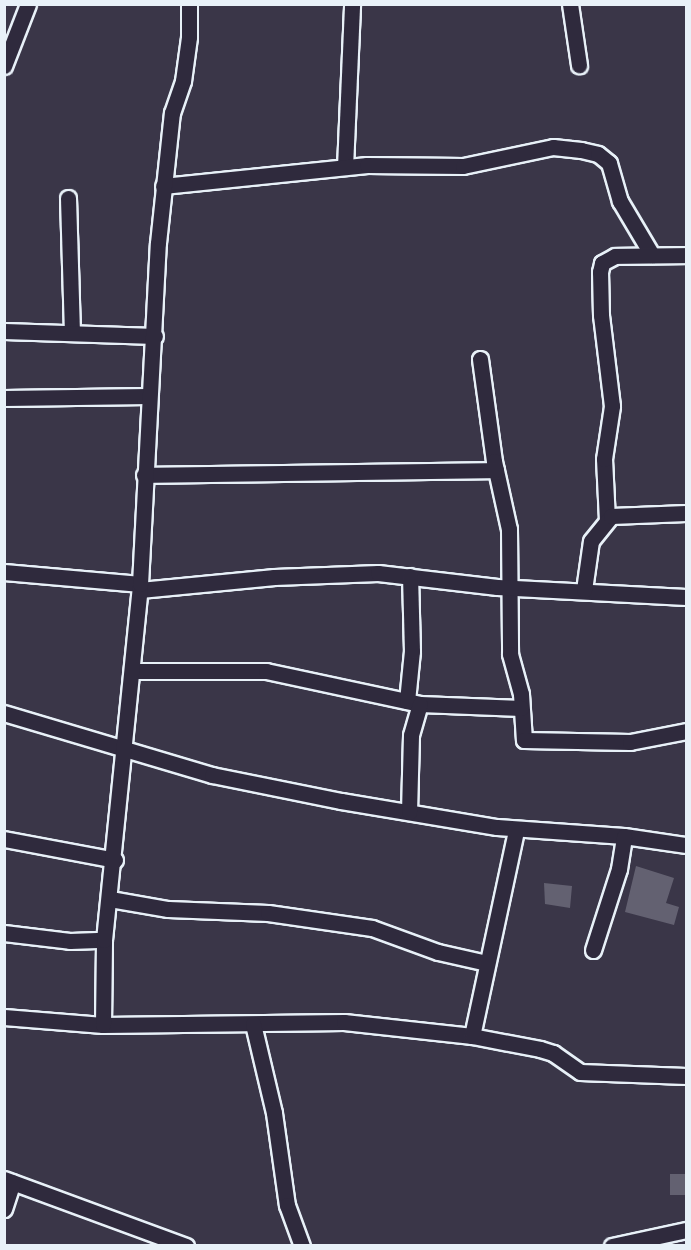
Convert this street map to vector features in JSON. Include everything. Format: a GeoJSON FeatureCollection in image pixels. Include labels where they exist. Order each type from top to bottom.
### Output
{"type":"FeatureCollection","features":[{"type":"Feature","properties":{"kind":"street"},"geometry":{"type":"LineString","coordinates":[[4,66],[28,4]]}},
{"type":"Feature","properties":{"kind":"street"},"geometry":{"type":"LineString","coordinates":[[103,1025],[104,940],[115,860],[140,587],[148,396],[155,336],[163,186],[172,113],[183,81],[189,4]]}},
{"type":"Feature","properties":{"kind":"street"},"geometry":{"type":"LineString","coordinates":[[345,167],[352,4]]}},
{"type":"Feature","properties":{"kind":"street"},"geometry":{"type":"LineString","coordinates":[[570,4],[579,65]]}},
{"type":"Feature","properties":{"kind":"street"},"geometry":{"type":"LineString","coordinates":[[163,186],[345,167],[463,166],[553,147],[598,154],[609,163],[620,201],[652,255]]}},
{"type":"Feature","properties":{"kind":"street"},"geometry":{"type":"LineString","coordinates":[[68,198],[72,332]]}},
{"type":"Feature","properties":{"kind":"street"},"geometry":{"type":"LineString","coordinates":[[607,520],[604,459],[612,406],[601,315],[600,272],[602,263],[615,256],[687,255]]}},
{"type":"Feature","properties":{"kind":"street"},"geometry":{"type":"LineString","coordinates":[[4,331],[155,336]]}},
{"type":"Feature","properties":{"kind":"street"},"geometry":{"type":"LineString","coordinates":[[480,359],[496,470],[509,529],[512,587],[510,654],[525,741],[630,742],[687,731]]}},
{"type":"Feature","properties":{"kind":"street"},"geometry":{"type":"LineString","coordinates":[[4,398],[148,396]]}},
{"type":"Feature","properties":{"kind":"street"},"geometry":{"type":"LineString","coordinates":[[144,475],[496,470]]}},
{"type":"Feature","properties":{"kind":"street"},"geometry":{"type":"LineString","coordinates":[[584,590],[591,541],[607,520],[627,513],[687,513]]}},
{"type":"Feature","properties":{"kind":"street"},"geometry":{"type":"LineString","coordinates":[[4,572],[140,587],[274,577],[378,573],[512,587],[687,597]]}},
{"type":"Feature","properties":{"kind":"street"},"geometry":{"type":"LineString","coordinates":[[409,812],[413,702],[410,576]]}},
{"type":"Feature","properties":{"kind":"street"},"geometry":{"type":"LineString","coordinates":[[133,671],[266,671],[413,702],[520,708]]}},
{"type":"Feature","properties":{"kind":"street"},"geometry":{"type":"LineString","coordinates":[[4,713],[124,746],[212,775],[516,830],[624,836],[687,845]]}},
{"type":"Feature","properties":{"kind":"street"},"geometry":{"type":"LineString","coordinates":[[472,1036],[487,963],[500,919],[516,830]]}},
{"type":"Feature","properties":{"kind":"street"},"geometry":{"type":"LineString","coordinates":[[593,950],[619,869],[624,836]]}},
{"type":"Feature","properties":{"kind":"street"},"geometry":{"type":"LineString","coordinates":[[4,838],[115,860]]}},
{"type":"Feature","properties":{"kind":"street"},"geometry":{"type":"LineString","coordinates":[[110,899],[168,909],[268,912],[372,928],[438,952],[487,963]]}},
{"type":"Feature","properties":{"kind":"street"},"geometry":{"type":"LineString","coordinates":[[4,933],[70,941],[104,940]]}},
{"type":"Feature","properties":{"kind":"street"},"geometry":{"type":"LineString","coordinates":[[4,1017],[103,1025],[344,1022],[472,1036],[553,1053],[580,1072],[687,1076]]}},
{"type":"Feature","properties":{"kind":"street"},"geometry":{"type":"LineString","coordinates":[[253,1024],[274,1113],[287,1205],[302,1245]]}},
{"type":"Feature","properties":{"kind":"street"},"geometry":{"type":"LineString","coordinates":[[4,1209],[8,1181],[186,1245]]}},
{"type":"Feature","properties":{"kind":"street"},"geometry":{"type":"LineString","coordinates":[[612,1245],[687,1230]]}},
{"type":"Feature","properties":{"kind":"building"},"geometry":{"type":"Polygon","coordinates":[[[636,866],[674,878],[666,903],[679,907],[674,925],[625,912],[636,866]]]}},
{"type":"Feature","properties":{"kind":"building"},"geometry":{"type":"Polygon","coordinates":[[[544,883],[572,886],[570,908],[545,904],[544,883]]]}},
{"type":"Feature","properties":{"kind":"building"},"geometry":{"type":"Polygon","coordinates":[[[670,1174],[686,1174],[686,1195],[670,1195],[670,1174]]]}}]}
